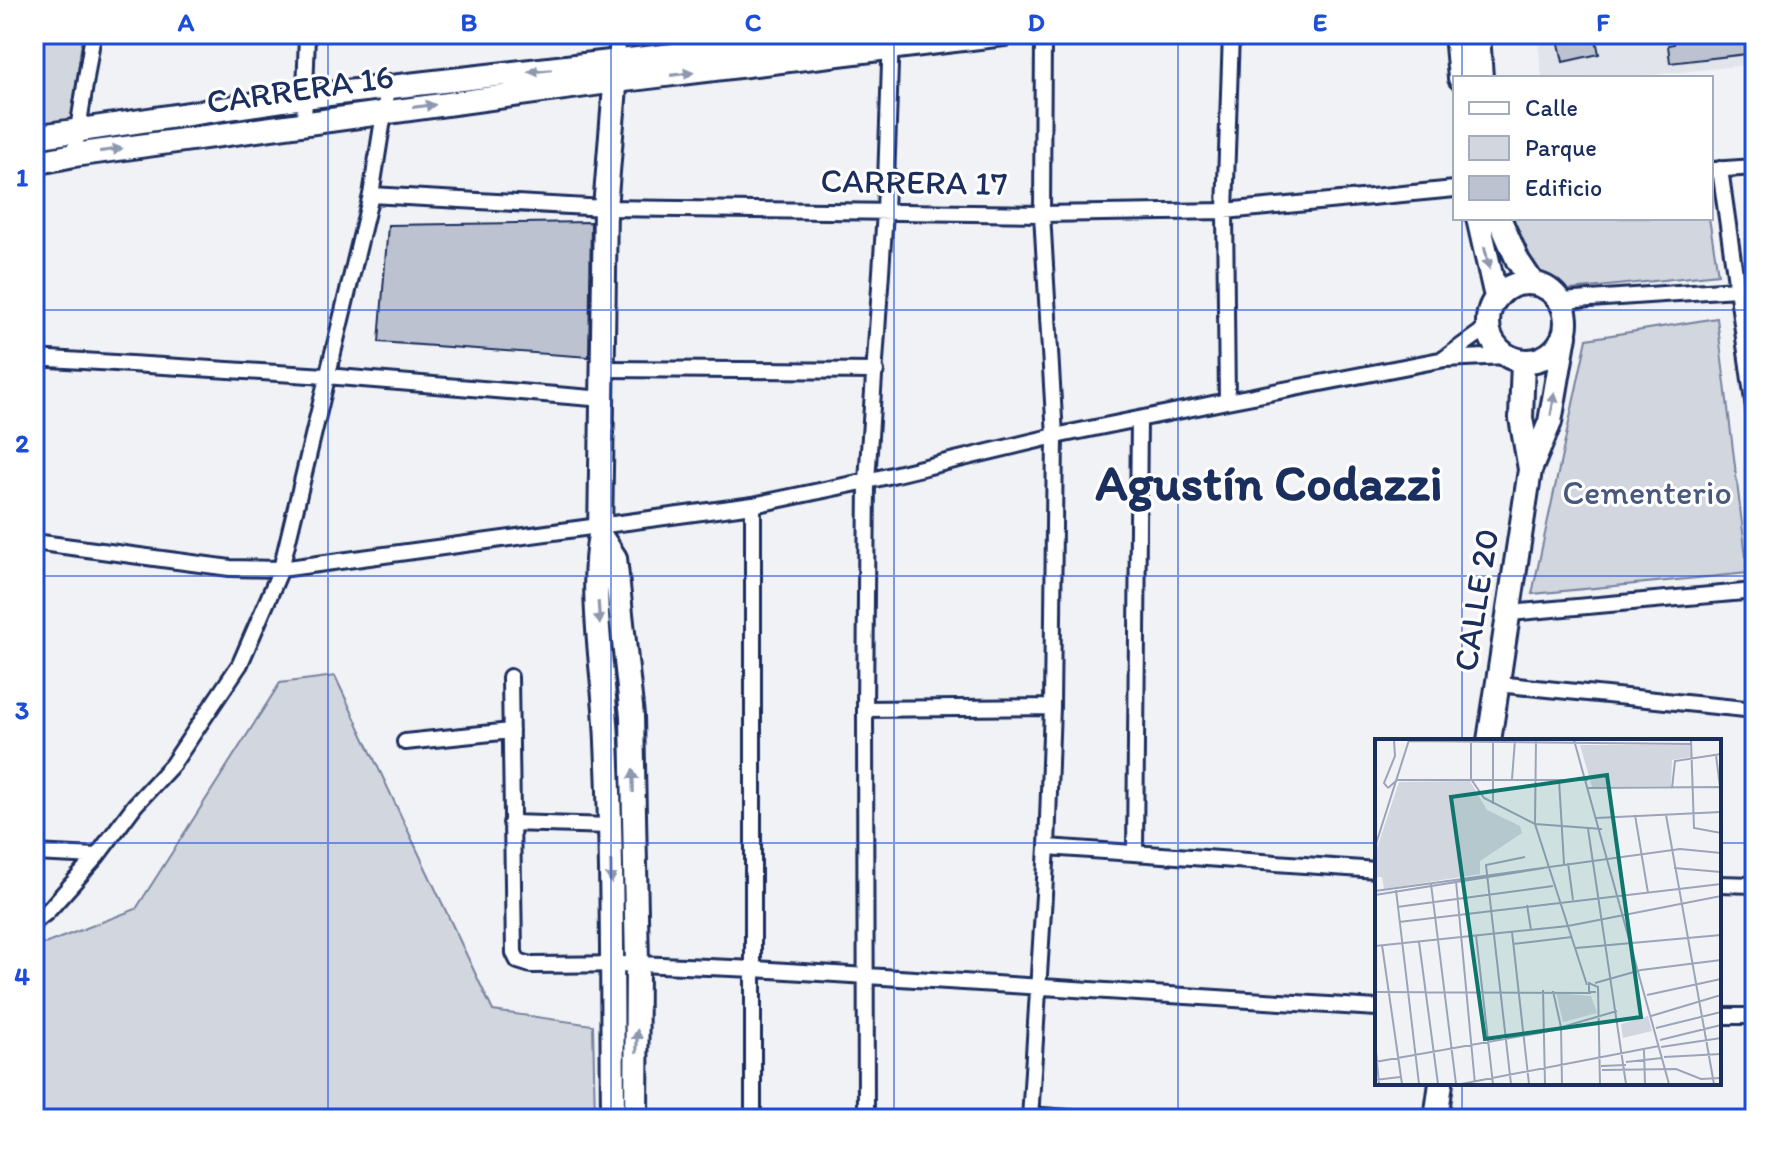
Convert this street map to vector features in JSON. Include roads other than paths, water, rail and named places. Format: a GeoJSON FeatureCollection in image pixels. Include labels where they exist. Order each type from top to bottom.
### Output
{"type":"FeatureCollection","features":[{"type":"Feature","properties":{"kind":"street"},"geometry":{"type":"LineString","coordinates":[[74,155],[93,34]]}},
{"type":"Feature","properties":{"kind":"street"},"geometry":{"type":"LineString","coordinates":[[304,123],[307,34]]}},
{"type":"Feature","properties":{"kind":"street"},"geometry":{"type":"LineString","coordinates":[[613,1119],[611,826],[595,564],[600,530],[604,399],[605,208],[617,34]]}},
{"type":"Feature","properties":{"kind":"street","name":"CARRERA 16"},"geometry":{"type":"LineString","coordinates":[[34,163],[385,111],[856,34]]}},
{"type":"Feature","properties":{"kind":"street","name":"CARRERA 16"},"geometry":{"type":"LineString","coordinates":[[34,137],[303,97],[616,72],[891,42],[1004,34]]}},
{"type":"Feature","properties":{"kind":"street"},"geometry":{"type":"LineString","coordinates":[[1043,34],[1042,214],[1055,436],[1052,707],[1047,847],[1030,1117],[1081,1119]]}},
{"type":"Feature","properties":{"kind":"street"},"geometry":{"type":"LineString","coordinates":[[1227,401],[1225,211],[1231,34]]}},
{"type":"Feature","properties":{"kind":"street"},"geometry":{"type":"LineString","coordinates":[[1456,34],[1460,76]]}},
{"type":"Feature","properties":{"kind":"street"},"geometry":{"type":"LineString","coordinates":[[1478,34],[1481,76]]}},
{"type":"Feature","properties":{"kind":"street"},"geometry":{"type":"LineString","coordinates":[[866,1119],[867,481],[885,212],[891,42]]}},
{"type":"Feature","properties":{"kind":"street"},"geometry":{"type":"LineString","coordinates":[[34,922],[47,912],[97,856],[135,805],[172,765],[240,664],[281,569],[371,195],[388,88]]}},
{"type":"Feature","properties":{"kind":"street"},"geometry":{"type":"LineString","coordinates":[[1755,167],[1715,170],[1755,415]]}},
{"type":"Feature","properties":{"kind":"street","name":"CARRERA 17"},"geometry":{"type":"LineString","coordinates":[[371,195],[605,208],[1042,214],[1225,211],[1453,189]]}},
{"type":"Feature","properties":{"kind":"street"},"geometry":{"type":"LineString","coordinates":[[1478,220],[1496,297]]}},
{"type":"Feature","properties":{"kind":"street"},"geometry":{"type":"LineString","coordinates":[[1500,220],[1518,261],[1532,282]]}},
{"type":"Feature","properties":{"kind":"street"},"geometry":{"type":"LineString","coordinates":[[34,542],[230,568],[281,569],[600,530],[753,505],[1055,436],[1445,359],[1540,360],[1555,351],[1565,335],[1567,318],[1561,301],[1548,288],[1532,282],[1512,285],[1496,297],[1489,311],[1488,327],[1494,344],[1514,359]]}},
{"type":"Feature","properties":{"kind":"street"},"geometry":{"type":"LineString","coordinates":[[1561,301],[1736,289],[1755,292]]}},
{"type":"Feature","properties":{"kind":"street"},"geometry":{"type":"LineString","coordinates":[[1445,359],[1488,327]]}},
{"type":"Feature","properties":{"kind":"street","name":"CALLE 20"},"geometry":{"type":"LineString","coordinates":[[1489,739],[1530,470],[1550,422],[1565,335]]}},
{"type":"Feature","properties":{"kind":"street"},"geometry":{"type":"LineString","coordinates":[[34,358],[326,376],[604,399]]}},
{"type":"Feature","properties":{"kind":"street","name":"CALLE 20"},"geometry":{"type":"LineString","coordinates":[[1514,359],[1530,470]]}},
{"type":"Feature","properties":{"kind":"street"},"geometry":{"type":"LineString","coordinates":[[604,369],[876,371]]}},
{"type":"Feature","properties":{"kind":"street"},"geometry":{"type":"LineString","coordinates":[[1135,851],[1139,419]]}},
{"type":"Feature","properties":{"kind":"street"},"geometry":{"type":"LineString","coordinates":[[753,505],[753,1119]]}},
{"type":"Feature","properties":{"kind":"street"},"geometry":{"type":"LineString","coordinates":[[600,530],[615,558],[632,716],[637,964],[636,1119]]}},
{"type":"Feature","properties":{"kind":"street"},"geometry":{"type":"LineString","coordinates":[[1510,613],[1755,591]]}},
{"type":"Feature","properties":{"kind":"street"},"geometry":{"type":"LineString","coordinates":[[510,677],[514,953],[518,961],[531,965],[637,964],[755,969],[1375,1008]]}},
{"type":"Feature","properties":{"kind":"street"},"geometry":{"type":"LineString","coordinates":[[1497,684],[1755,710]]}},
{"type":"Feature","properties":{"kind":"street"},"geometry":{"type":"LineString","coordinates":[[865,709],[1052,707]]}},
{"type":"Feature","properties":{"kind":"street"},"geometry":{"type":"LineString","coordinates":[[405,742],[511,731]]}},
{"type":"Feature","properties":{"kind":"street"},"geometry":{"type":"LineString","coordinates":[[511,823],[611,826]]}},
{"type":"Feature","properties":{"kind":"street"},"geometry":{"type":"LineString","coordinates":[[1047,847],[1375,870]]}},
{"type":"Feature","properties":{"kind":"street"},"geometry":{"type":"LineString","coordinates":[[34,853],[97,856]]}},
{"type":"Feature","properties":{"kind":"street"},"geometry":{"type":"LineString","coordinates":[[1721,884],[1755,885]]}},
{"type":"Feature","properties":{"kind":"street"},"geometry":{"type":"LineString","coordinates":[[1721,1016],[1755,1016]]}},
{"type":"Feature","properties":{"kind":"street"},"geometry":{"type":"LineString","coordinates":[[1436,1119],[1441,1085]]}},
{"type":"Feature","properties":{"kind":"district","name":"Agustín Codazzi"},"geometry":{"type":"Point","coordinates":[1269,482]}},
{"type":"Feature","properties":{"kind":"park label","name":"Cementerio"},"geometry":{"type":"Point","coordinates":[1647,492]}}]}
